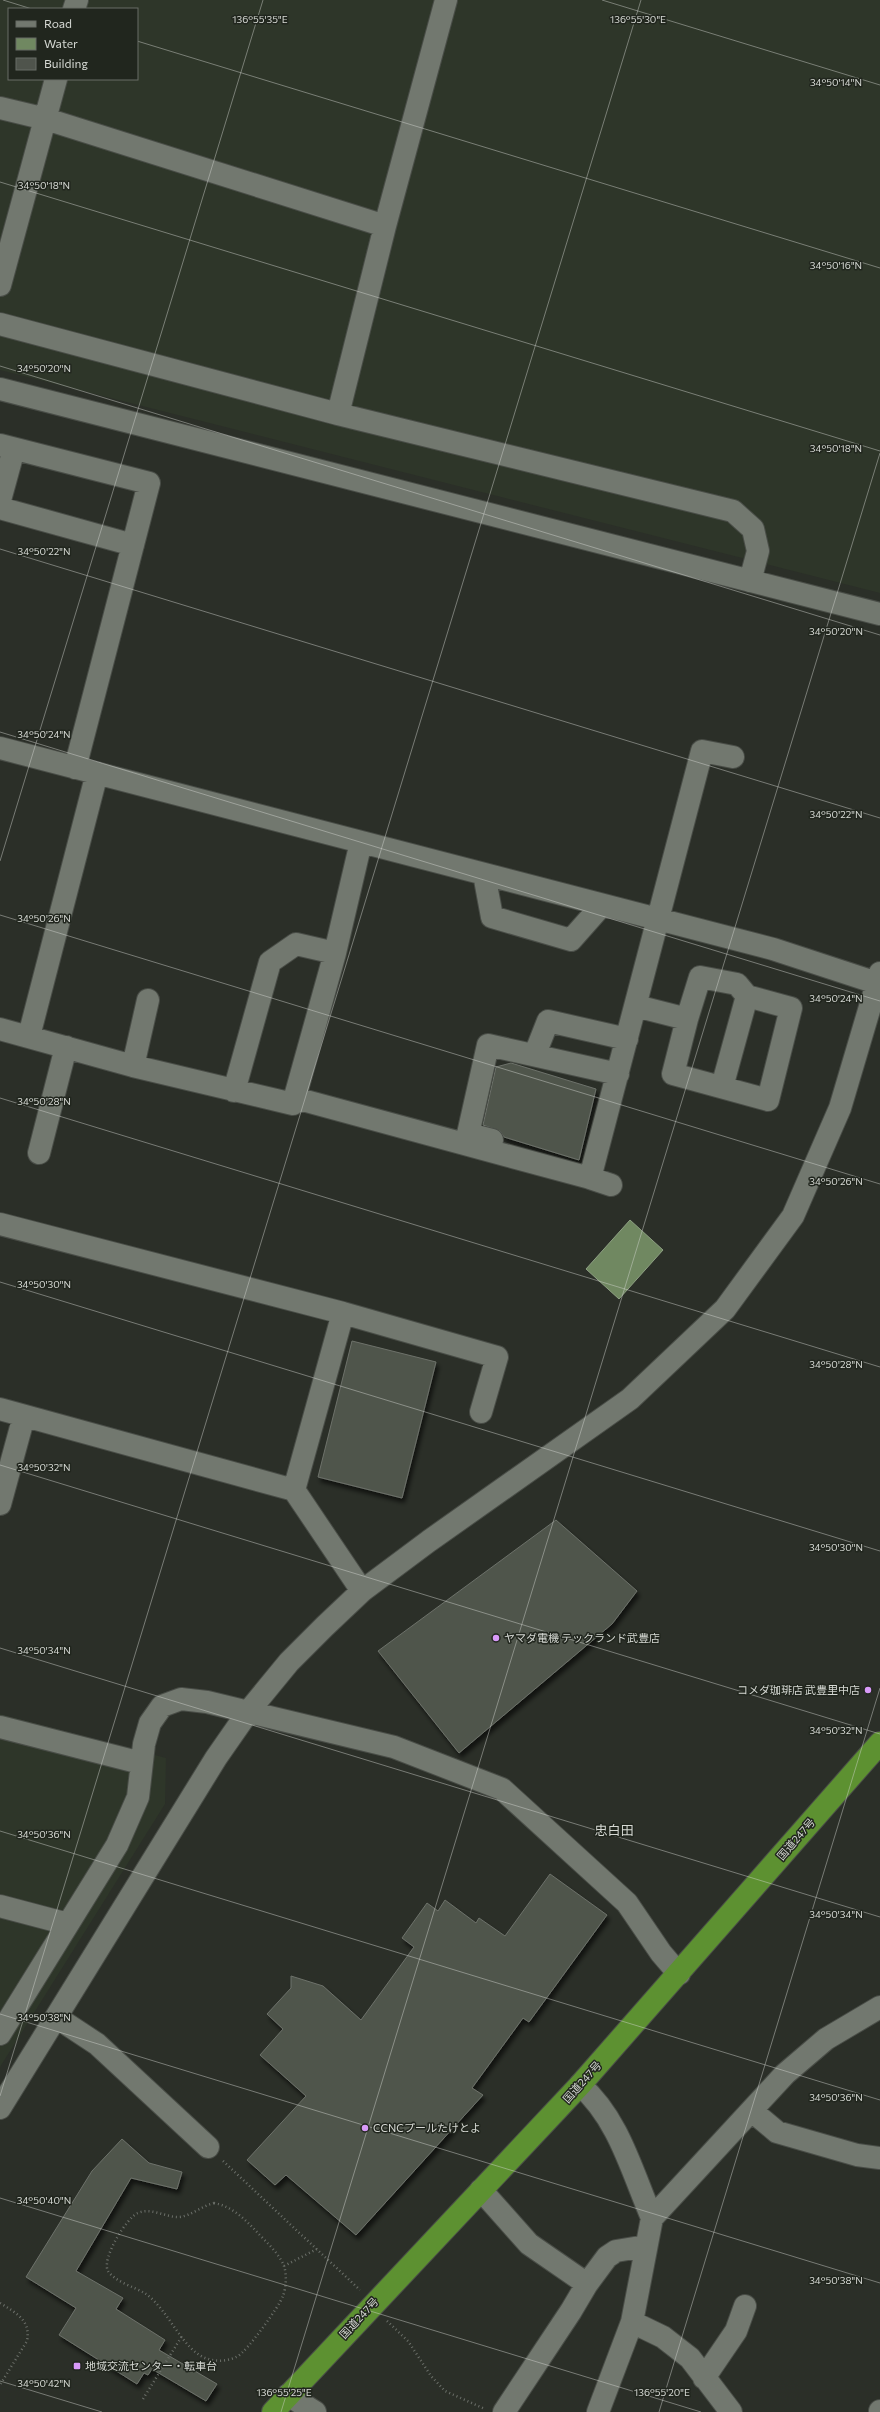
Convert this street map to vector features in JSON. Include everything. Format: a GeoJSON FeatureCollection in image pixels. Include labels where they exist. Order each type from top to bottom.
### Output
{"type":"FeatureCollection","features":[{"type":"Feature","properties":{"kind":"highway","name":"国道247号"},"geometry":{"type":"LineString","coordinates":[[273,2412],[288,2395],[378,2309],[481,2190],[580,2085],[679,1974],[880,1742]]}},
{"type":"Feature","properties":{"kind":"street"},"geometry":{"type":"LineString","coordinates":[[338,414],[385,226],[446,0]]}},
{"type":"Feature","properties":{"kind":"street"},"geometry":{"type":"LineString","coordinates":[[0,285],[56,80]]}},
{"type":"Feature","properties":{"kind":"street"},"geometry":{"type":"LineString","coordinates":[[0,108],[46,120],[385,226]]}},
{"type":"Feature","properties":{"kind":"street"},"geometry":{"type":"LineString","coordinates":[[0,324],[338,414],[733,511],[753,529],[758,551],[750,580]]}},
{"type":"Feature","properties":{"kind":"street"},"geometry":{"type":"LineString","coordinates":[[0,389],[880,614]]}},
{"type":"Feature","properties":{"kind":"street"},"geometry":{"type":"LineString","coordinates":[[0,500],[7,447],[149,483],[75,768]]}},
{"type":"Feature","properties":{"kind":"street"},"geometry":{"type":"LineString","coordinates":[[0,508],[133,545]]}},
{"type":"Feature","properties":{"kind":"street"},"geometry":{"type":"LineString","coordinates":[[0,748],[773,949],[879,980],[840,1108],[793,1216],[725,1309],[630,1399],[362,1591],[290,1662],[248,1712],[216,1758],[0,2108]]}},
{"type":"Feature","properties":{"kind":"street"},"geometry":{"type":"LineString","coordinates":[[590,1178],[702,751],[733,757]]}},
{"type":"Feature","properties":{"kind":"street"},"geometry":{"type":"LineString","coordinates":[[29,1036],[98,773]]}},
{"type":"Feature","properties":{"kind":"street"},"geometry":{"type":"LineString","coordinates":[[0,1030],[29,1036],[133,1066],[293,1104],[335,953],[361,842]]}},
{"type":"Feature","properties":{"kind":"street"},"geometry":{"type":"LineString","coordinates":[[484,874],[492,917],[571,940],[602,905]]}},
{"type":"Feature","properties":{"kind":"street"},"geometry":{"type":"LineString","coordinates":[[234,1091],[270,962],[296,944],[335,953]]}},
{"type":"Feature","properties":{"kind":"street"},"geometry":{"type":"LineString","coordinates":[[700,976],[737,984],[747,996],[791,1008],[768,1100],[673,1074],[687,1019],[700,976]]}},
{"type":"Feature","properties":{"kind":"street"},"geometry":{"type":"LineString","coordinates":[[722,1087],[747,996]]}},
{"type":"Feature","properties":{"kind":"street"},"geometry":{"type":"LineString","coordinates":[[133,1066],[148,1000]]}},
{"type":"Feature","properties":{"kind":"street"},"geometry":{"type":"LineString","coordinates":[[636,1006],[687,1019]]}},
{"type":"Feature","properties":{"kind":"street"},"geometry":{"type":"LineString","coordinates":[[535,1054],[548,1021],[627,1038]]}},
{"type":"Feature","properties":{"kind":"street"},"geometry":{"type":"LineString","coordinates":[[574,1162],[468,1134],[488,1045],[535,1054],[618,1074]]}},
{"type":"Feature","properties":{"kind":"street"},"geometry":{"type":"LineString","coordinates":[[39,1153],[66,1047]]}},
{"type":"Feature","properties":{"kind":"street"},"geometry":{"type":"LineString","coordinates":[[295,1098],[611,1185]]}},
{"type":"Feature","properties":{"kind":"street"},"geometry":{"type":"LineString","coordinates":[[0,1224],[343,1313],[497,1357],[481,1412]]}},
{"type":"Feature","properties":{"kind":"street"},"geometry":{"type":"LineString","coordinates":[[294,1490],[343,1313]]}},
{"type":"Feature","properties":{"kind":"street"},"geometry":{"type":"LineString","coordinates":[[0,1409],[294,1490],[362,1591]]}},
{"type":"Feature","properties":{"kind":"street"},"geometry":{"type":"LineString","coordinates":[[0,1504],[24,1416]]}},
{"type":"Feature","properties":{"kind":"street"},"geometry":{"type":"LineString","coordinates":[[0,2034],[117,1845],[138,1796],[141,1763],[150,1722],[162,1706],[181,1699],[207,1702],[394,1747],[502,1789],[627,1903],[661,1953],[679,1974]]}},
{"type":"Feature","properties":{"kind":"street"},"geometry":{"type":"LineString","coordinates":[[0,1727],[141,1763]]}},
{"type":"Feature","properties":{"kind":"street"},"geometry":{"type":"LineString","coordinates":[[0,1906],[68,1924]]}},
{"type":"Feature","properties":{"kind":"street"},"geometry":{"type":"LineString","coordinates":[[598,2412],[632,2322],[652,2218],[752,2111],[784,2074],[826,2039],[880,2007]]}},
{"type":"Feature","properties":{"kind":"street"},"geometry":{"type":"LineString","coordinates":[[56,2017],[97,2044],[208,2147]]}},
{"type":"Feature","properties":{"kind":"street"},"geometry":{"type":"LineString","coordinates":[[580,2085],[591,2095],[608,2119],[652,2218]]}},
{"type":"Feature","properties":{"kind":"street"},"geometry":{"type":"LineString","coordinates":[[752,2111],[777,2132],[857,2155],[880,2158]]}},
{"type":"Feature","properties":{"kind":"street"},"geometry":{"type":"LineString","coordinates":[[481,2190],[529,2244],[587,2284]]}},
{"type":"Feature","properties":{"kind":"street"},"geometry":{"type":"LineString","coordinates":[[504,2412],[567,2318],[587,2284],[607,2257],[616,2251],[646,2246]]}},
{"type":"Feature","properties":{"kind":"street"},"geometry":{"type":"LineString","coordinates":[[704,2378],[736,2331],[745,2306]]}},
{"type":"Feature","properties":{"kind":"street"},"geometry":{"type":"LineString","coordinates":[[632,2322],[663,2337],[690,2358],[731,2412]]}},
{"type":"Feature","properties":{"kind":"street"},"geometry":{"type":"LineString","coordinates":[[288,2395],[315,2412]]}},
{"type":"Feature","properties":{"kind":"path"},"geometry":{"type":"LineString","coordinates":[[208,2147],[317,2249],[378,2309],[408,2341],[432,2376],[445,2390],[492,2412]]}},
{"type":"Feature","properties":{"kind":"path"},"geometry":{"type":"LineString","coordinates":[[214,2203],[226,2206],[251,2226],[276,2253],[284,2266],[285,2285],[280,2304],[239,2355],[226,2360],[208,2359],[193,2350],[149,2296],[112,2276],[107,2270],[107,2257],[134,2215],[144,2211],[180,2217],[214,2203]]}},
{"type":"Feature","properties":{"kind":"path"},"geometry":{"type":"LineString","coordinates":[[284,2266],[317,2249]]}},
{"type":"Feature","properties":{"kind":"path"},"geometry":{"type":"LineString","coordinates":[[0,2303],[22,2318],[28,2325],[29,2333],[27,2341],[0,2385]]}},
{"type":"Feature","properties":{"kind":"path"},"geometry":{"type":"LineString","coordinates":[[143,2399],[182,2336]]}},
{"type":"Feature","properties":{"kind":"shaded area"},"geometry":{"type":"Polygon","coordinates":[[[0,0],[880,0],[880,593],[0,370],[0,0]]]}},
{"type":"Feature","properties":{"kind":"shaded area"},"geometry":{"type":"Polygon","coordinates":[[[0,1714],[166,1758],[165,1804],[0,2067],[0,1714]]]}},
{"type":"Feature","properties":{"kind":"water"},"geometry":{"type":"Polygon","coordinates":[[[630,1220],[663,1250],[619,1299],[586,1269],[630,1220]]]}},
{"type":"Feature","properties":{"kind":"building"},"geometry":{"type":"Polygon","coordinates":[[[511,1063],[596,1089],[579,1160],[504,1137],[500,1131],[483,1125],[496,1067],[511,1063]]]}},
{"type":"Feature","properties":{"kind":"building"},"geometry":{"type":"Polygon","coordinates":[[[352,1341],[436,1362],[402,1498],[318,1477],[352,1341]]]}},
{"type":"Feature","properties":{"kind":"building","name":"ヤマダ電機 テックランド武豊店"},"geometry":{"type":"Polygon","coordinates":[[[556,1520],[637,1591],[612,1624],[459,1753],[378,1651],[556,1520]]]}},
{"type":"Feature","properties":{"kind":"building"},"geometry":{"type":"Polygon","coordinates":[[[550,1874],[607,1915],[529,2022],[523,2018],[472,2088],[483,2095],[356,2235],[286,2175],[275,2185],[247,2160],[306,2096],[260,2055],[283,2029],[267,2014],[291,1988],[291,1976],[323,1986],[361,2020],[414,1947],[402,1938],[427,1903],[438,1911],[445,1900],[476,1923],[479,1918],[505,1936],[550,1874]]]}},
{"type":"Feature","properties":{"kind":"building"},"geometry":{"type":"Polygon","coordinates":[[[122,2139],[149,2163],[182,2172],[177,2189],[131,2178],[76,2271],[123,2298],[116,2309],[165,2340],[159,2350],[217,2384],[206,2401],[152,2369],[148,2375],[144,2373],[137,2384],[59,2335],[76,2308],[26,2277],[92,2171],[122,2139]]]}},
{"type":"Feature","properties":{"kind":"place","name":"ヤマダ電機 テックランド武豊店"},"geometry":{"type":"Point","coordinates":[496,1638]}},
{"type":"Feature","properties":{"kind":"place","name":"コメダ珈琲店 武豊里中店"},"geometry":{"type":"Point","coordinates":[868,1690]}},
{"type":"Feature","properties":{"kind":"place","name":"CCNCプールたけとよ"},"geometry":{"type":"Point","coordinates":[365,2128]}},
{"type":"Feature","properties":{"kind":"place","name":"地域交流センター・転車台"},"geometry":{"type":"Point","coordinates":[77,2366]}},
{"type":"Feature","properties":{"kind":"district","name":"忠白田"},"geometry":{"type":"Point","coordinates":[614,1830]}}]}
